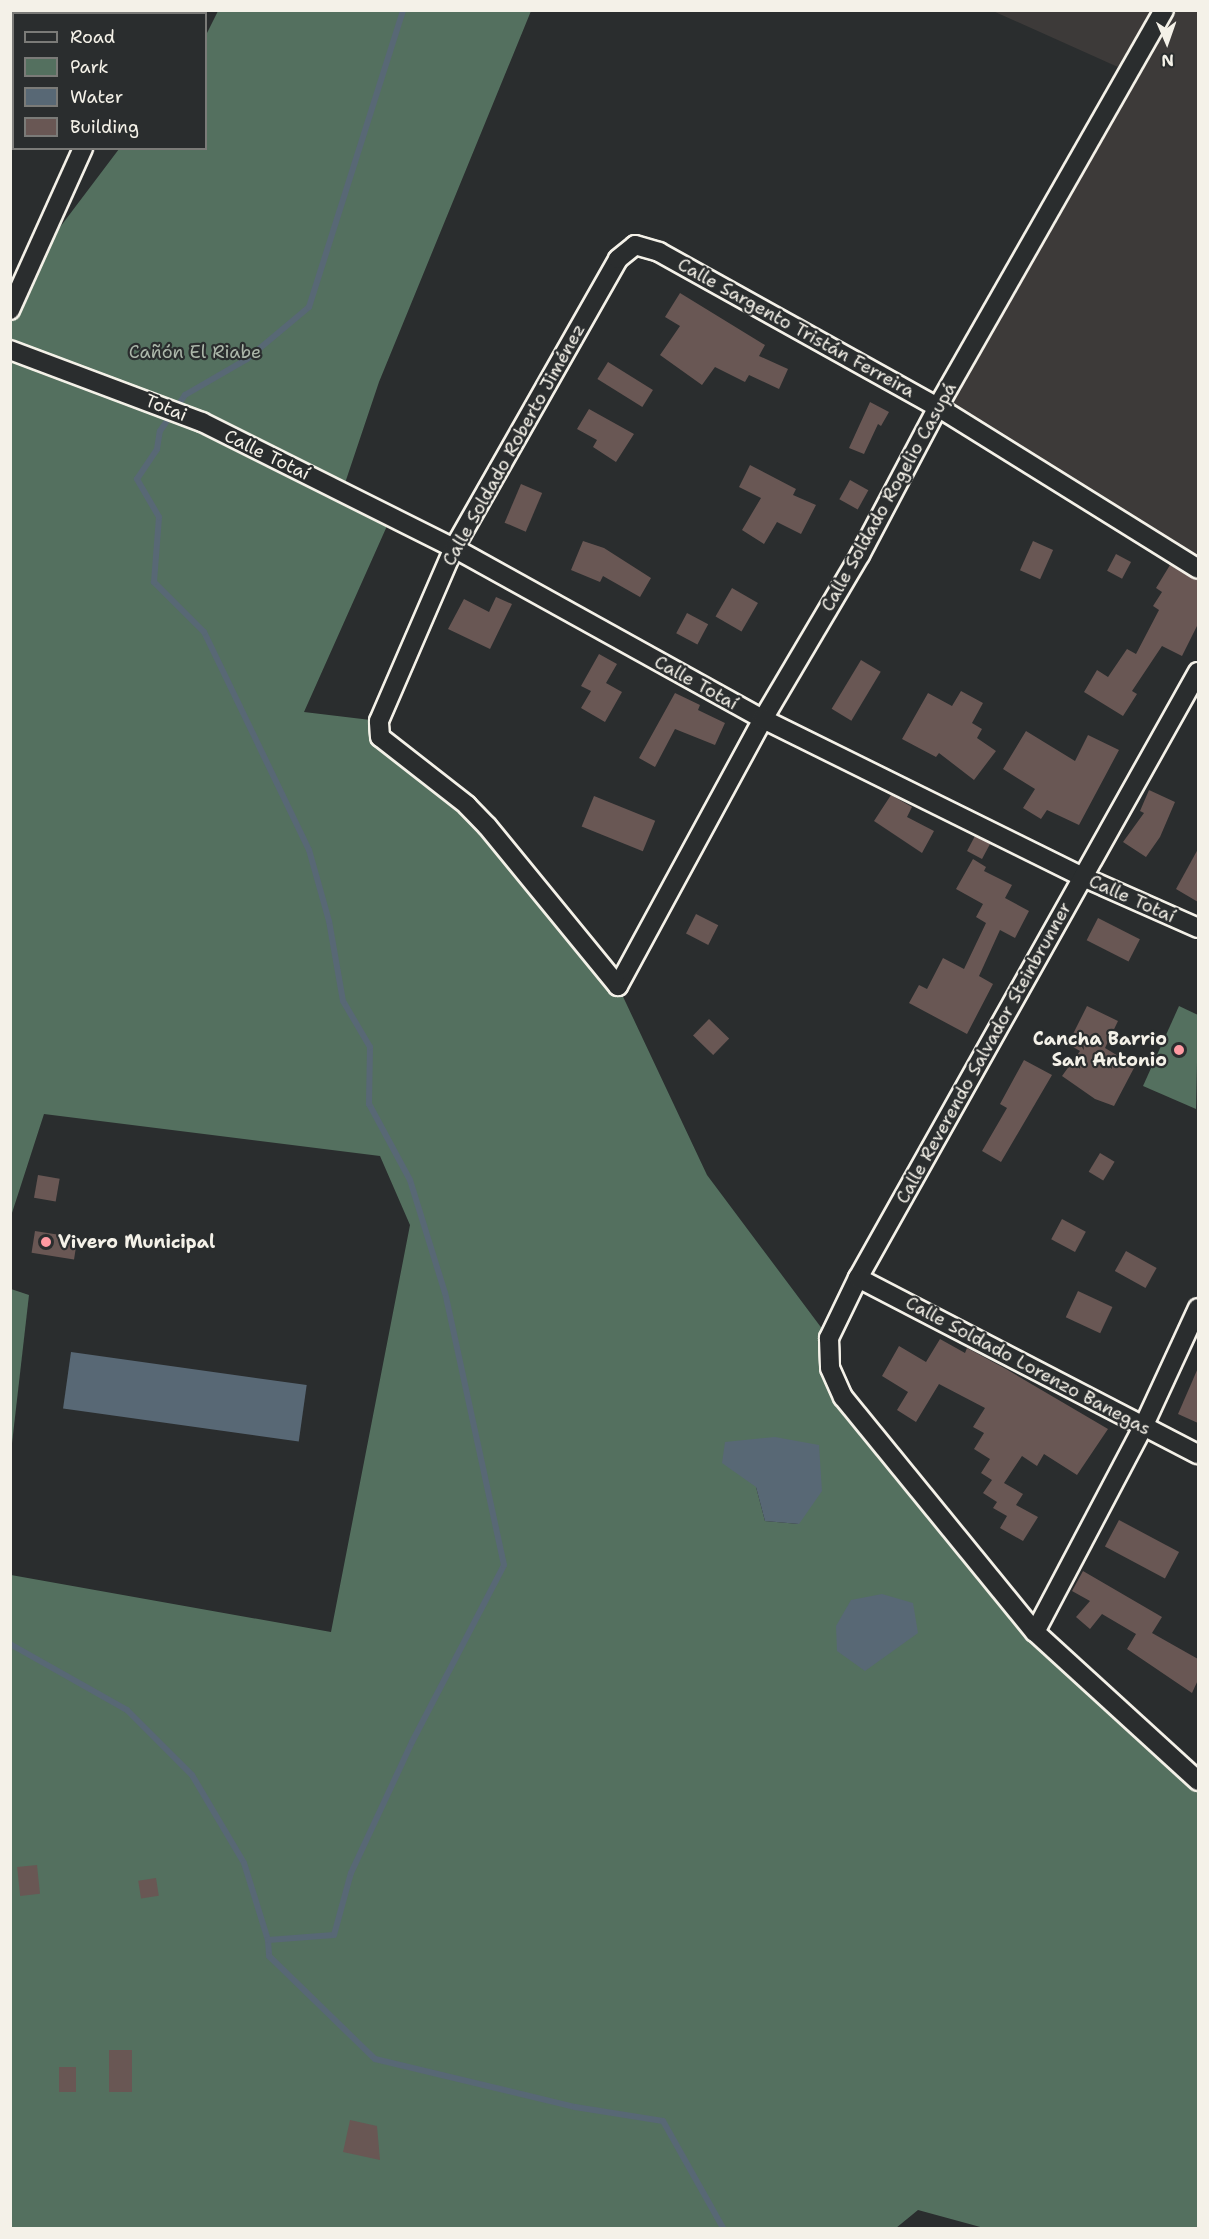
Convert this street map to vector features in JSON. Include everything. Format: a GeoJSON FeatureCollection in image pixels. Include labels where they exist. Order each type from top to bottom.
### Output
{"type":"FeatureCollection","features":[{"type":"Feature","properties":{"kind":"street","name":"Calle Soldado Rogelio Casupá"},"geometry":{"type":"LineString","coordinates":[[618,986],[763,719],[860,555],[938,407],[1164,10]]}},
{"type":"Feature","properties":{"kind":"street"},"geometry":{"type":"LineString","coordinates":[[10,310],[82,150]]}},
{"type":"Feature","properties":{"kind":"street","name":"Calle Sargento Tristán Ferreira"},"geometry":{"type":"LineString","coordinates":[[635,245],[659,252],[938,407],[1198,568]]}},
{"type":"Feature","properties":{"kind":"street","name":"Calle Soldado Roberto Jiménez"},"geometry":{"type":"LineString","coordinates":[[618,986],[487,826],[467,805],[380,738],[379,721],[454,548],[618,259],[635,245]]}},
{"type":"Feature","properties":{"kind":"street","name":"Totai"},"geometry":{"type":"LineString","coordinates":[[10,350],[202,422]]}},
{"type":"Feature","properties":{"kind":"street","name":"Calle Totaí"},"geometry":{"type":"LineString","coordinates":[[202,422],[454,548],[763,719],[1083,877],[1198,928]]}},
{"type":"Feature","properties":{"kind":"street","name":"Calle Reverendo Salvador Steinbrunner"},"geometry":{"type":"LineString","coordinates":[[1198,672],[858,1278],[829,1338],[830,1368],[843,1397],[1035,1632],[1198,1781]]}},
{"type":"Feature","properties":{"kind":"street","name":"Calle Soldado Lorenzo Banegas"},"geometry":{"type":"LineString","coordinates":[[858,1278],[1198,1454]]}},
{"type":"Feature","properties":{"kind":"street"},"geometry":{"type":"LineString","coordinates":[[1035,1632],[1143,1427],[1198,1308]]}},
{"type":"Feature","properties":{"kind":"shaded area"},"geometry":{"type":"Polygon","coordinates":[[[993,11],[1198,11],[1198,569],[938,407],[1129,72],[993,11]]]}},
{"type":"Feature","properties":{"kind":"green space","name":"Cañón El Riabe"},"geometry":{"type":"Polygon","coordinates":[[[218,11],[531,11],[379,382],[342,492],[391,517],[304,712],[379,721],[380,738],[467,805],[618,986],[707,1175],[829,1338],[830,1368],[1035,1631],[1198,1781],[1198,2228],[984,2228],[918,2210],[896,2228],[11,2228],[11,1575],[331,1632],[410,1225],[380,1156],[44,1114],[11,1216],[11,292],[118,150],[207,150],[207,33],[218,11]],[[756,1487],[765,1521],[799,1524],[756,1487]]]}},
{"type":"Feature","properties":{"kind":"green space","name":"Cancha Barrio San Antonio"},"geometry":{"type":"Polygon","coordinates":[[[1179,1006],[1198,1015],[1196,1109],[1143,1086],[1179,1006]]]}},
{"type":"Feature","properties":{"kind":"green space"},"geometry":{"type":"Polygon","coordinates":[[[10,1289],[29,1295],[11,1452],[10,1289]]]}},
{"type":"Feature","properties":{"kind":"water"},"geometry":{"type":"Polygon","coordinates":[[[71,1352],[307,1385],[299,1442],[63,1408],[71,1352]]]}},
{"type":"Feature","properties":{"kind":"water"},"geometry":{"type":"Polygon","coordinates":[[[775,1437],[819,1445],[822,1491],[799,1524],[765,1521],[756,1487],[722,1463],[725,1442],[775,1437]]]}},
{"type":"Feature","properties":{"kind":"water"},"geometry":{"type":"Polygon","coordinates":[[[882,1594],[913,1603],[918,1633],[865,1671],[837,1651],[836,1626],[851,1600],[882,1594]]]}},
{"type":"Feature","properties":{"kind":"building"},"geometry":{"type":"Polygon","coordinates":[[[680,293],[765,345],[759,356],[788,369],[779,389],[749,375],[745,382],[715,367],[702,385],[660,355],[680,326],[665,317],[680,293]]]}},
{"type":"Feature","properties":{"kind":"building"},"geometry":{"type":"Polygon","coordinates":[[[608,362],[653,390],[642,407],[597,379],[608,362]]]}},
{"type":"Feature","properties":{"kind":"building"},"geometry":{"type":"Polygon","coordinates":[[[870,402],[889,412],[881,426],[878,424],[864,454],[849,448],[870,402]]]}},
{"type":"Feature","properties":{"kind":"building"},"geometry":{"type":"Polygon","coordinates":[[[589,409],[634,434],[616,462],[593,447],[597,440],[577,429],[589,409]]]}},
{"type":"Feature","properties":{"kind":"building"},"geometry":{"type":"Polygon","coordinates":[[[750,465],[796,489],[793,495],[816,505],[801,534],[777,522],[764,544],[742,530],[761,498],[739,487],[750,465]]]}},
{"type":"Feature","properties":{"kind":"building"},"geometry":{"type":"Polygon","coordinates":[[[850,480],[868,490],[858,509],[839,499],[850,480]]]}},
{"type":"Feature","properties":{"kind":"building"},"geometry":{"type":"Polygon","coordinates":[[[521,484],[542,493],[526,532],[505,523],[521,484]]]}},
{"type":"Feature","properties":{"kind":"building"},"geometry":{"type":"Polygon","coordinates":[[[583,541],[604,548],[651,578],[640,597],[603,576],[600,582],[571,570],[583,541]]]}},
{"type":"Feature","properties":{"kind":"building"},"geometry":{"type":"Polygon","coordinates":[[[1033,541],[1053,550],[1040,579],[1020,570],[1033,541]]]}},
{"type":"Feature","properties":{"kind":"building"},"geometry":{"type":"Polygon","coordinates":[[[1116,554],[1131,562],[1122,579],[1107,571],[1116,554]]]}},
{"type":"Feature","properties":{"kind":"building"},"geometry":{"type":"Polygon","coordinates":[[[1170,565],[1198,580],[1198,624],[1182,656],[1162,646],[1132,691],[1137,694],[1123,716],[1084,692],[1097,670],[1108,677],[1127,649],[1136,654],[1159,610],[1153,606],[1162,592],[1156,588],[1170,565]]]}},
{"type":"Feature","properties":{"kind":"building"},"geometry":{"type":"Polygon","coordinates":[[[732,588],[758,603],[741,632],[716,617],[732,588]]]}},
{"type":"Feature","properties":{"kind":"building"},"geometry":{"type":"Polygon","coordinates":[[[496,597],[512,604],[490,649],[448,629],[464,599],[489,612],[496,597]]]}},
{"type":"Feature","properties":{"kind":"building"},"geometry":{"type":"Polygon","coordinates":[[[687,613],[708,624],[697,645],[676,633],[687,613]]]}},
{"type":"Feature","properties":{"kind":"building"},"geometry":{"type":"Polygon","coordinates":[[[599,654],[617,664],[606,683],[622,692],[605,722],[581,708],[591,691],[581,686],[599,654]]]}},
{"type":"Feature","properties":{"kind":"building"},"geometry":{"type":"Polygon","coordinates":[[[861,660],[881,672],[851,721],[832,709],[861,660]]]}},
{"type":"Feature","properties":{"kind":"building"},"geometry":{"type":"Polygon","coordinates":[[[961,691],[983,703],[972,723],[982,729],[977,738],[996,751],[974,780],[939,753],[936,757],[902,739],[928,693],[952,706],[961,691]]]}},
{"type":"Feature","properties":{"kind":"building"},"geometry":{"type":"Polygon","coordinates":[[[675,693],[700,705],[698,710],[725,723],[715,745],[675,729],[655,767],[639,758],[675,693]]]}},
{"type":"Feature","properties":{"kind":"building"},"geometry":{"type":"Polygon","coordinates":[[[1026,731],[1075,761],[1088,735],[1119,750],[1079,825],[1047,810],[1041,819],[1023,808],[1035,789],[1003,769],[1026,731]]]}},
{"type":"Feature","properties":{"kind":"building"},"geometry":{"type":"Polygon","coordinates":[[[1149,790],[1175,802],[1160,837],[1146,857],[1123,842],[1144,813],[1140,811],[1149,790]]]}},
{"type":"Feature","properties":{"kind":"building"},"geometry":{"type":"Polygon","coordinates":[[[891,795],[912,807],[907,817],[934,831],[922,853],[874,821],[891,795]]]}},
{"type":"Feature","properties":{"kind":"building"},"geometry":{"type":"Polygon","coordinates":[[[594,796],[655,821],[643,851],[582,827],[594,796]]]}},
{"type":"Feature","properties":{"kind":"building"},"geometry":{"type":"Polygon","coordinates":[[[975,836],[990,844],[982,859],[967,851],[975,836]]]}},
{"type":"Feature","properties":{"kind":"building"},"geometry":{"type":"Polygon","coordinates":[[[1198,849],[1198,902],[1176,889],[1198,849]]]}},
{"type":"Feature","properties":{"kind":"building"},"geometry":{"type":"Polygon","coordinates":[[[973,859],[986,867],[984,871],[1012,885],[1005,898],[1029,911],[1015,938],[1000,930],[979,976],[993,984],[967,1034],[909,1003],[919,985],[927,989],[943,958],[964,969],[986,923],[976,917],[983,904],[956,889],[973,859]]]}},
{"type":"Feature","properties":{"kind":"building"},"geometry":{"type":"Polygon","coordinates":[[[696,914],[718,925],[708,945],[686,934],[696,914]]]}},
{"type":"Feature","properties":{"kind":"building"},"geometry":{"type":"Polygon","coordinates":[[[1098,918],[1140,939],[1129,962],[1087,940],[1098,918]]]}},
{"type":"Feature","properties":{"kind":"building"},"geometry":{"type":"Polygon","coordinates":[[[1087,1006],[1118,1021],[1105,1048],[1135,1066],[1114,1106],[1095,1099],[1062,1076],[1080,1051],[1068,1044],[1087,1006]]]}},
{"type":"Feature","properties":{"kind":"building"},"geometry":{"type":"Polygon","coordinates":[[[709,1019],[729,1038],[713,1055],[693,1036],[709,1019]]]}},
{"type":"Feature","properties":{"kind":"building"},"geometry":{"type":"Polygon","coordinates":[[[1024,1060],[1052,1075],[1001,1162],[982,1151],[1007,1108],[1000,1104],[1024,1060]]]}},
{"type":"Feature","properties":{"kind":"building"},"geometry":{"type":"Polygon","coordinates":[[[1100,1153],[1115,1162],[1103,1181],[1089,1172],[1100,1153]]]}},
{"type":"Feature","properties":{"kind":"building"},"geometry":{"type":"Polygon","coordinates":[[[38,1175],[60,1179],[56,1201],[34,1198],[38,1175]]]}},
{"type":"Feature","properties":{"kind":"building"},"geometry":{"type":"Polygon","coordinates":[[[1062,1219],[1086,1232],[1075,1252],[1051,1239],[1062,1219]]]}},
{"type":"Feature","properties":{"kind":"building"},"geometry":{"type":"Polygon","coordinates":[[[35,1231],[77,1238],[74,1259],[32,1253],[35,1231]]]}},
{"type":"Feature","properties":{"kind":"building"},"geometry":{"type":"Polygon","coordinates":[[[1126,1251],[1157,1268],[1145,1288],[1115,1271],[1126,1251]]]}},
{"type":"Feature","properties":{"kind":"building"},"geometry":{"type":"Polygon","coordinates":[[[1078,1291],[1112,1307],[1100,1333],[1066,1317],[1078,1291]]]}},
{"type":"Feature","properties":{"kind":"building"},"geometry":{"type":"Polygon","coordinates":[[[940,1339],[965,1353],[967,1348],[1108,1429],[1077,1475],[1044,1454],[1037,1466],[1022,1456],[1004,1483],[1023,1494],[1016,1505],[1038,1517],[1023,1541],[1000,1528],[1007,1516],[993,1508],[997,1502],[983,1493],[992,1480],[981,1473],[990,1459],[974,1449],[984,1433],[973,1427],[985,1408],[939,1384],[916,1422],[897,1410],[908,1392],[882,1376],[899,1346],[926,1362],[940,1339]]]}},
{"type":"Feature","properties":{"kind":"building"},"geometry":{"type":"Polygon","coordinates":[[[1198,1368],[1198,1423],[1178,1414],[1198,1368]]]}},
{"type":"Feature","properties":{"kind":"building"},"geometry":{"type":"Polygon","coordinates":[[[1119,1520],[1179,1552],[1165,1578],[1105,1546],[1119,1520]]]}},
{"type":"Feature","properties":{"kind":"building"},"geometry":{"type":"Polygon","coordinates":[[[1083,1571],[1162,1617],[1152,1633],[1198,1659],[1198,1680],[1192,1693],[1127,1649],[1136,1634],[1102,1614],[1090,1629],[1076,1617],[1090,1601],[1072,1591],[1083,1571]]]}},
{"type":"Feature","properties":{"kind":"building"},"geometry":{"type":"Polygon","coordinates":[[[37,1865],[40,1894],[20,1896],[17,1867],[37,1865]]]}},
{"type":"Feature","properties":{"kind":"building"},"geometry":{"type":"Polygon","coordinates":[[[156,1878],[159,1896],[141,1899],[138,1881],[156,1878]]]}},
{"type":"Feature","properties":{"kind":"building"},"geometry":{"type":"Polygon","coordinates":[[[109,2050],[132,2050],[132,2092],[109,2092],[109,2050]]]}},
{"type":"Feature","properties":{"kind":"building"},"geometry":{"type":"Polygon","coordinates":[[[59,2067],[76,2067],[76,2092],[59,2092],[59,2067]]]}},
{"type":"Feature","properties":{"kind":"building"},"geometry":{"type":"Polygon","coordinates":[[[350,2120],[377,2126],[380,2160],[343,2152],[350,2120]]]}},
{"type":"Feature","properties":{"kind":"waterway"},"geometry":{"type":"LineString","coordinates":[[268,1940],[334,1935],[351,1873],[412,1742],[504,1565],[445,1293],[410,1180],[369,1104],[370,1047],[343,1001],[329,921],[309,850],[204,632],[154,582],[159,517],[137,479],[157,449],[160,431],[185,395],[247,359],[309,307],[403,10]]}},
{"type":"Feature","properties":{"kind":"waterway"},"geometry":{"type":"LineString","coordinates":[[10,1644],[127,1710],[192,1775],[244,1863],[268,1940],[269,1956],[375,2059],[575,2107],[663,2121],[723,2228]]}},
{"type":"Feature","properties":{"kind":"place","name":"Cancha Barrio San Antonio"},"geometry":{"type":"Point","coordinates":[1179,1050]}},
{"type":"Feature","properties":{"kind":"place","name":"Vivero Municipal"},"geometry":{"type":"Point","coordinates":[46,1242]}}]}
